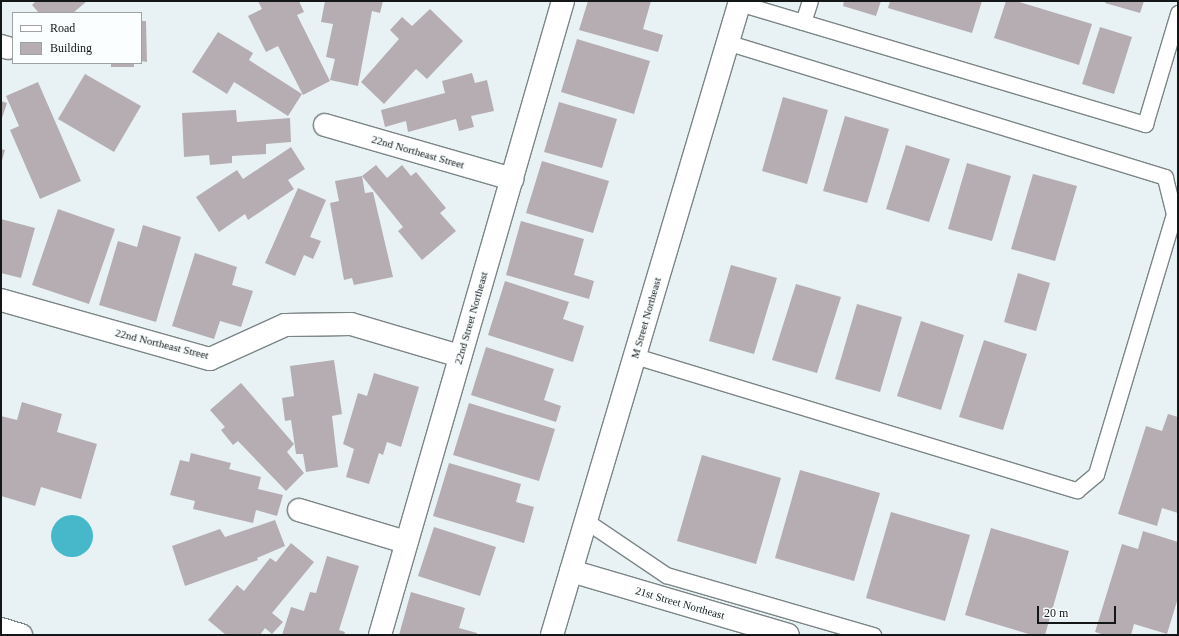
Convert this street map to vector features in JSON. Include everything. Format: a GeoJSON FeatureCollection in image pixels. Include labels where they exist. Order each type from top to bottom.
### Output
{"type":"FeatureCollection","features":[{"type":"Feature","properties":{"kind":"street","name":"22nd Street Northeast"},"geometry":{"type":"LineString","coordinates":[[380,635],[563,1]]}},
{"type":"Feature","properties":{"kind":"street","name":"M Street Northeast"},"geometry":{"type":"LineString","coordinates":[[552,635],[739,2]]}},
{"type":"Feature","properties":{"kind":"street","name":"22nd Northeast Street"},"geometry":{"type":"LineString","coordinates":[[324,125],[512,178]]}},
{"type":"Feature","properties":{"kind":"street","name":"22nd Northeast Street"},"geometry":{"type":"LineString","coordinates":[[1,300],[210,359],[285,325],[336,324],[351,324],[460,356]]}},
{"type":"Feature","properties":{"kind":"street"},"geometry":{"type":"LineString","coordinates":[[300,510],[406,542]]}},
{"type":"Feature","properties":{"kind":"street","name":"21st Street Northeast"},"geometry":{"type":"LineString","coordinates":[[571,571],[788,635]]}},
{"type":"Feature","properties":{"kind":"street"},"geometry":{"type":"LineString","coordinates":[[1,629],[21,635]]}},
{"type":"Feature","properties":{"kind":"lane"},"geometry":{"type":"LineString","coordinates":[[804,22],[810,1]]}},
{"type":"Feature","properties":{"kind":"lane"},"geometry":{"type":"LineString","coordinates":[[739,2],[1145,124],[1178,13]]}},
{"type":"Feature","properties":{"kind":"lane"},"geometry":{"type":"LineString","coordinates":[[635,356],[1076,490],[1096,474],[1170,230],[1174,214],[1165,177],[727,42]]}},
{"type":"Feature","properties":{"kind":"lane"},"geometry":{"type":"LineString","coordinates":[[586,521],[666,575],[873,635]]}},
{"type":"Feature","properties":{"kind":"water"},"geometry":{"type":"Polygon","coordinates":[[[68,515],[76,515],[84,518],[90,524],[93,536],[90,548],[84,554],[76,557],[68,557],[60,554],[54,548],[51,540],[51,532],[54,524],[60,518],[68,515]]]}},
{"type":"Feature","properties":{"kind":"building"},"geometry":{"type":"Polygon","coordinates":[[[36,1],[87,1],[74,12],[38,12],[32,5],[36,1]]]}},
{"type":"Feature","properties":{"kind":"building"},"geometry":{"type":"Polygon","coordinates":[[[258,1],[299,1],[304,12],[297,15],[330,81],[303,95],[278,46],[266,52],[248,16],[262,9],[258,1]]]}},
{"type":"Feature","properties":{"kind":"building"},"geometry":{"type":"Polygon","coordinates":[[[325,1],[383,1],[380,13],[372,11],[358,86],[330,80],[335,59],[326,57],[333,24],[321,22],[325,1]]]}},
{"type":"Feature","properties":{"kind":"building"},"geometry":{"type":"Polygon","coordinates":[[[588,1],[651,1],[643,29],[663,35],[658,52],[579,30],[588,1]]]}},
{"type":"Feature","properties":{"kind":"building"},"geometry":{"type":"Polygon","coordinates":[[[844,1],[881,1],[876,16],[843,6],[844,1]]]}},
{"type":"Feature","properties":{"kind":"building"},"geometry":{"type":"Polygon","coordinates":[[[890,1],[982,1],[972,33],[888,8],[890,1]]]}},
{"type":"Feature","properties":{"kind":"building"},"geometry":{"type":"Polygon","coordinates":[[[1006,1],[1016,1],[1092,24],[1079,65],[994,38],[1006,1]]]}},
{"type":"Feature","properties":{"kind":"building"},"geometry":{"type":"Polygon","coordinates":[[[1106,1],[1144,1],[1140,13],[1105,3],[1106,1]]]}},
{"type":"Feature","properties":{"kind":"building"},"geometry":{"type":"Polygon","coordinates":[[[430,9],[463,41],[427,79],[416,69],[384,104],[361,82],[399,39],[390,30],[402,17],[412,26],[430,9]]]}},
{"type":"Feature","properties":{"kind":"building"},"geometry":{"type":"Polygon","coordinates":[[[142,21],[146,21],[147,62],[142,61],[142,21]]]}},
{"type":"Feature","properties":{"kind":"building"},"geometry":{"type":"Polygon","coordinates":[[[1100,27],[1132,37],[1114,94],[1082,84],[1100,27]]]}},
{"type":"Feature","properties":{"kind":"building"},"geometry":{"type":"Polygon","coordinates":[[[218,32],[253,53],[249,60],[302,94],[288,116],[234,82],[227,94],[192,72],[218,32]]]}},
{"type":"Feature","properties":{"kind":"building"},"geometry":{"type":"Polygon","coordinates":[[[577,39],[650,61],[634,114],[561,92],[577,39]]]}},
{"type":"Feature","properties":{"kind":"building"},"geometry":{"type":"Polygon","coordinates":[[[111,64],[134,64],[134,67],[111,67],[111,64]]]}},
{"type":"Feature","properties":{"kind":"building"},"geometry":{"type":"Polygon","coordinates":[[[472,73],[475,83],[487,80],[494,111],[471,116],[474,127],[459,131],[456,119],[408,132],[406,121],[385,127],[381,110],[445,93],[442,81],[472,73]]]}},
{"type":"Feature","properties":{"kind":"building"},"geometry":{"type":"Polygon","coordinates":[[[85,74],[141,106],[114,152],[58,119],[85,74]]]}},
{"type":"Feature","properties":{"kind":"building"},"geometry":{"type":"Polygon","coordinates":[[[38,82],[81,181],[40,199],[10,130],[19,126],[6,96],[38,82]]]}},
{"type":"Feature","properties":{"kind":"building"},"geometry":{"type":"Polygon","coordinates":[[[783,97],[828,110],[807,184],[762,171],[783,97]]]}},
{"type":"Feature","properties":{"kind":"building"},"geometry":{"type":"Polygon","coordinates":[[[1,101],[7,103],[1,121],[1,101]]]}},
{"type":"Feature","properties":{"kind":"building"},"geometry":{"type":"Polygon","coordinates":[[[559,102],[617,119],[602,168],[544,152],[559,102]]]}},
{"type":"Feature","properties":{"kind":"building"},"geometry":{"type":"Polygon","coordinates":[[[236,110],[237,122],[290,118],[291,142],[266,144],[266,154],[232,156],[232,163],[210,165],[209,155],[184,157],[182,113],[236,110]]]}},
{"type":"Feature","properties":{"kind":"building"},"geometry":{"type":"Polygon","coordinates":[[[845,116],[889,129],[867,203],[823,191],[845,116]]]}},
{"type":"Feature","properties":{"kind":"building"},"geometry":{"type":"Polygon","coordinates":[[[906,145],[950,159],[929,222],[886,209],[906,145]]]}},
{"type":"Feature","properties":{"kind":"building"},"geometry":{"type":"Polygon","coordinates":[[[291,147],[305,169],[288,180],[294,189],[248,220],[245,214],[219,232],[196,197],[237,170],[243,179],[291,147]]]}},
{"type":"Feature","properties":{"kind":"building"},"geometry":{"type":"Polygon","coordinates":[[[1,149],[5,150],[1,164],[1,149]]]}},
{"type":"Feature","properties":{"kind":"building"},"geometry":{"type":"Polygon","coordinates":[[[542,161],[609,181],[593,233],[526,213],[542,161]]]}},
{"type":"Feature","properties":{"kind":"building"},"geometry":{"type":"Polygon","coordinates":[[[967,163],[1011,176],[992,241],[948,229],[967,163]]]}},
{"type":"Feature","properties":{"kind":"building"},"geometry":{"type":"Polygon","coordinates":[[[376,165],[387,178],[402,165],[411,176],[416,172],[446,208],[440,213],[456,231],[422,260],[398,231],[403,227],[362,176],[376,165]]]}},
{"type":"Feature","properties":{"kind":"building"},"geometry":{"type":"Polygon","coordinates":[[[1033,174],[1077,186],[1055,261],[1011,249],[1033,174]]]}},
{"type":"Feature","properties":{"kind":"building"},"geometry":{"type":"Polygon","coordinates":[[[362,176],[365,193],[373,192],[393,277],[354,285],[352,278],[344,280],[330,203],[339,201],[335,181],[362,176]]]}},
{"type":"Feature","properties":{"kind":"building"},"geometry":{"type":"Polygon","coordinates":[[[298,188],[326,200],[310,237],[321,241],[313,259],[304,255],[295,276],[265,263],[298,188]]]}},
{"type":"Feature","properties":{"kind":"building"},"geometry":{"type":"Polygon","coordinates":[[[58,209],[115,229],[89,304],[32,285],[58,209]]]}},
{"type":"Feature","properties":{"kind":"building"},"geometry":{"type":"Polygon","coordinates":[[[1,219],[35,228],[21,278],[1,273],[1,219]]]}},
{"type":"Feature","properties":{"kind":"building"},"geometry":{"type":"Polygon","coordinates":[[[521,221],[584,239],[574,275],[594,281],[589,299],[506,275],[521,221]]]}},
{"type":"Feature","properties":{"kind":"building"},"geometry":{"type":"Polygon","coordinates":[[[143,225],[181,237],[156,322],[99,305],[118,241],[137,247],[143,225]]]}},
{"type":"Feature","properties":{"kind":"building"},"geometry":{"type":"Polygon","coordinates":[[[195,253],[237,267],[232,285],[253,291],[241,327],[220,321],[214,339],[172,326],[195,253]]]}},
{"type":"Feature","properties":{"kind":"building"},"geometry":{"type":"Polygon","coordinates":[[[731,265],[777,278],[754,354],[709,341],[731,265]]]}},
{"type":"Feature","properties":{"kind":"building"},"geometry":{"type":"Polygon","coordinates":[[[1018,273],[1050,283],[1036,331],[1004,322],[1018,273]]]}},
{"type":"Feature","properties":{"kind":"building"},"geometry":{"type":"Polygon","coordinates":[[[505,281],[569,302],[563,319],[584,326],[573,362],[488,335],[505,281]]]}},
{"type":"Feature","properties":{"kind":"building"},"geometry":{"type":"Polygon","coordinates":[[[796,284],[841,297],[817,373],[772,360],[796,284]]]}},
{"type":"Feature","properties":{"kind":"building"},"geometry":{"type":"Polygon","coordinates":[[[857,304],[902,317],[880,392],[835,379],[857,304]]]}},
{"type":"Feature","properties":{"kind":"building"},"geometry":{"type":"Polygon","coordinates":[[[921,321],[964,335],[941,410],[897,396],[921,321]]]}},
{"type":"Feature","properties":{"kind":"building"},"geometry":{"type":"Polygon","coordinates":[[[984,340],[1027,354],[1003,430],[959,417],[984,340]]]}},
{"type":"Feature","properties":{"kind":"building"},"geometry":{"type":"Polygon","coordinates":[[[486,347],[554,369],[544,400],[561,406],[556,422],[471,395],[486,347]]]}},
{"type":"Feature","properties":{"kind":"building"},"geometry":{"type":"Polygon","coordinates":[[[334,360],[342,414],[332,416],[338,467],[306,472],[303,454],[296,454],[291,420],[285,421],[282,398],[294,396],[290,366],[334,360]]]}},
{"type":"Feature","properties":{"kind":"building"},"geometry":{"type":"Polygon","coordinates":[[[374,373],[419,387],[401,447],[387,442],[383,455],[379,453],[369,484],[346,477],[354,449],[343,444],[358,393],[367,396],[374,373]]]}},
{"type":"Feature","properties":{"kind":"building"},"geometry":{"type":"Polygon","coordinates":[[[241,383],[294,444],[287,452],[304,473],[286,491],[238,441],[233,445],[221,430],[225,427],[210,410],[241,383]]]}},
{"type":"Feature","properties":{"kind":"building"},"geometry":{"type":"Polygon","coordinates":[[[22,402],[62,414],[57,432],[97,444],[81,499],[41,487],[35,506],[1,496],[1,416],[17,420],[22,402]]]}},
{"type":"Feature","properties":{"kind":"building"},"geometry":{"type":"Polygon","coordinates":[[[469,403],[555,429],[539,481],[453,455],[469,403]]]}},
{"type":"Feature","properties":{"kind":"building"},"geometry":{"type":"Polygon","coordinates":[[[1168,414],[1178,417],[1178,513],[1162,508],[1157,526],[1118,514],[1146,426],[1162,431],[1168,414]]]}},
{"type":"Feature","properties":{"kind":"building"},"geometry":{"type":"Polygon","coordinates":[[[191,453],[231,463],[229,469],[261,477],[258,489],[283,495],[277,516],[256,510],[253,523],[193,509],[195,501],[170,495],[180,460],[189,462],[191,453]]]}},
{"type":"Feature","properties":{"kind":"building"},"geometry":{"type":"Polygon","coordinates":[[[702,455],[781,478],[756,564],[677,541],[702,455]]]}},
{"type":"Feature","properties":{"kind":"building"},"geometry":{"type":"Polygon","coordinates":[[[449,463],[521,484],[516,502],[534,507],[524,543],[433,516],[449,463]]]}},
{"type":"Feature","properties":{"kind":"building"},"geometry":{"type":"Polygon","coordinates":[[[800,470],[880,493],[854,581],[775,558],[800,470]]]}},
{"type":"Feature","properties":{"kind":"building"},"geometry":{"type":"Polygon","coordinates":[[[891,512],[970,535],[945,621],[866,598],[891,512]]]}},
{"type":"Feature","properties":{"kind":"building"},"geometry":{"type":"Polygon","coordinates":[[[275,520],[285,546],[257,558],[258,560],[185,586],[172,546],[220,529],[225,537],[275,520]]]}},
{"type":"Feature","properties":{"kind":"building"},"geometry":{"type":"Polygon","coordinates":[[[434,527],[496,547],[480,596],[418,576],[434,527]]]}},
{"type":"Feature","properties":{"kind":"building"},"geometry":{"type":"Polygon","coordinates":[[[991,528],[1069,551],[1045,635],[1032,635],[965,615],[991,528]]]}},
{"type":"Feature","properties":{"kind":"building"},"geometry":{"type":"Polygon","coordinates":[[[1143,531],[1178,542],[1178,598],[1167,634],[1134,624],[1131,635],[1105,635],[1095,632],[1122,544],[1138,549],[1143,531]]]}},
{"type":"Feature","properties":{"kind":"building"},"geometry":{"type":"Polygon","coordinates":[[[291,543],[314,562],[272,613],[283,622],[272,634],[265,628],[260,635],[226,635],[208,620],[237,585],[244,591],[270,558],[276,562],[291,543]]]}},
{"type":"Feature","properties":{"kind":"building"},"geometry":{"type":"Polygon","coordinates":[[[327,556],[359,566],[339,630],[345,632],[344,635],[282,635],[291,607],[304,611],[310,592],[316,593],[327,556]]]}},
{"type":"Feature","properties":{"kind":"building"},"geometry":{"type":"Polygon","coordinates":[[[411,592],[465,608],[459,628],[477,633],[477,635],[399,635],[411,592]]]}}]}
